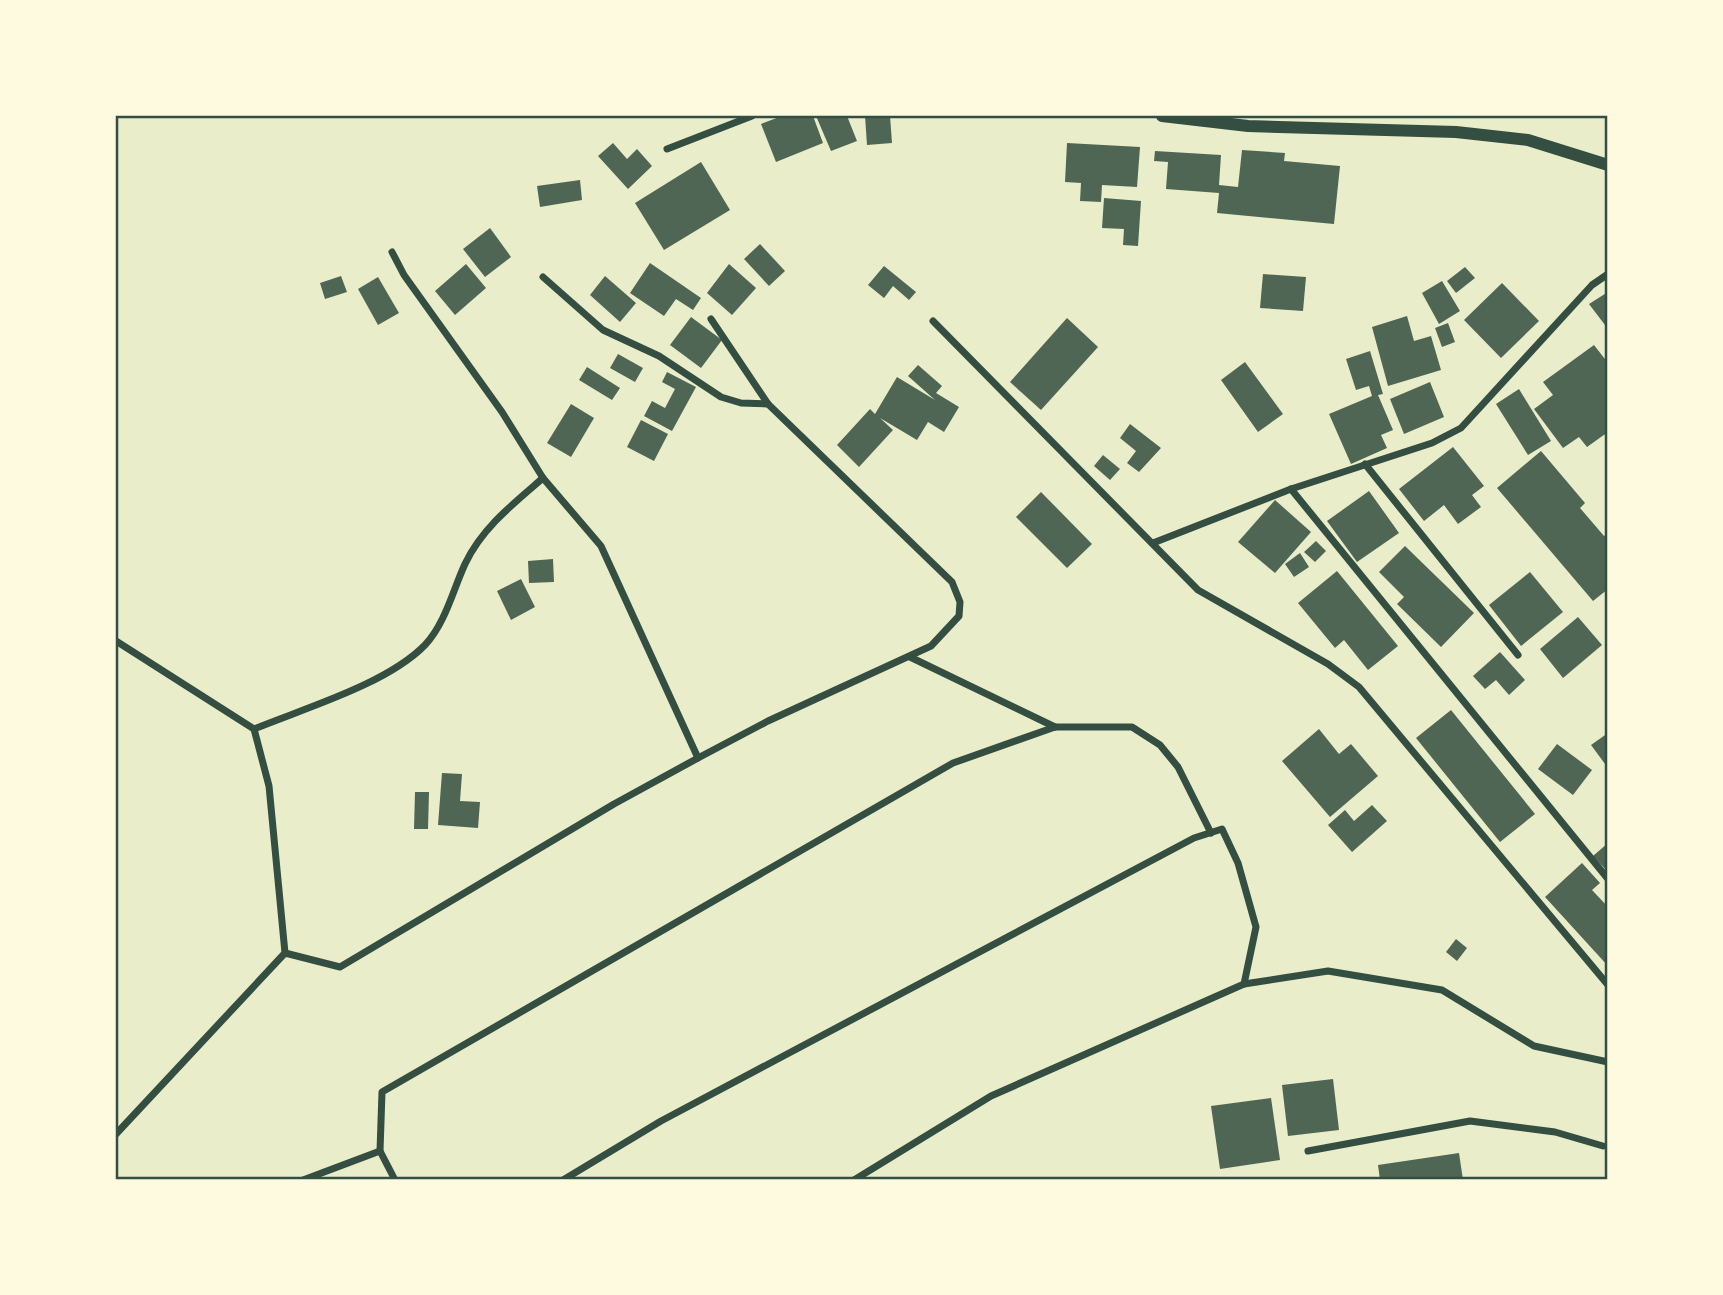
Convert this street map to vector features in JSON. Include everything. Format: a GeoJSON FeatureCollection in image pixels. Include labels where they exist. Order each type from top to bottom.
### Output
{"type":"FeatureCollection","features":[{"type":"Feature","properties":{"kind":"street"},"geometry":{"type":"LineString","coordinates":[[667,149],[752,116]]}},
{"type":"Feature","properties":{"kind":"street"},"geometry":{"type":"LineString","coordinates":[[1162,116],[1248,126],[1322,122],[1456,132],[1528,140],[1608,165]]}},
{"type":"Feature","properties":{"kind":"street"},"geometry":{"type":"LineString","coordinates":[[392,252],[404,275],[502,412],[543,478],[601,546],[698,758]]}},
{"type":"Feature","properties":{"kind":"street"},"geometry":{"type":"LineString","coordinates":[[1153,543],[1291,489],[1432,443],[1461,428],[1592,285],[1608,274]]}},
{"type":"Feature","properties":{"kind":"street"},"geometry":{"type":"LineString","coordinates":[[542,277],[603,330],[659,356],[722,397],[741,403],[768,404]]}},
{"type":"Feature","properties":{"kind":"street"},"geometry":{"type":"LineString","coordinates":[[285,953],[340,967],[614,804],[698,758],[768,721],[931,646],[959,616],[960,602],[952,582],[768,404],[711,319]]}},
{"type":"Feature","properties":{"kind":"street"},"geometry":{"type":"LineString","coordinates":[[933,321],[1198,590],[1328,664],[1359,687],[1608,985]]}},
{"type":"Feature","properties":{"kind":"street"},"geometry":{"type":"LineString","coordinates":[[1365,464],[1518,655]]}},
{"type":"Feature","properties":{"kind":"street"},"geometry":{"type":"LineString","coordinates":[[254,729],[389,673],[426,644],[450,603],[473,553],[500,515],[543,478]]}},
{"type":"Feature","properties":{"kind":"street"},"geometry":{"type":"LineString","coordinates":[[1291,489],[1608,879]]}},
{"type":"Feature","properties":{"kind":"street"},"geometry":{"type":"LineString","coordinates":[[116,640],[254,729],[269,786],[285,953],[116,1134]]}},
{"type":"Feature","properties":{"kind":"street"},"geometry":{"type":"LineString","coordinates":[[910,657],[1055,727]]}},
{"type":"Feature","properties":{"kind":"street"},"geometry":{"type":"LineString","coordinates":[[395,1180],[380,1151],[382,1092],[953,763],[1055,727],[1132,727],[1160,746],[1178,767],[1211,833]]}},
{"type":"Feature","properties":{"kind":"street"},"geometry":{"type":"LineString","coordinates":[[563,1180],[660,1121],[1194,838],[1222,829],[1238,863],[1256,927],[1244,984]]}},
{"type":"Feature","properties":{"kind":"street"},"geometry":{"type":"LineString","coordinates":[[854,1180],[991,1096],[1244,984],[1328,971],[1442,990],[1534,1046],[1608,1062]]}},
{"type":"Feature","properties":{"kind":"street"},"geometry":{"type":"LineString","coordinates":[[1308,1151],[1469,1121],[1555,1132],[1606,1144]]}},
{"type":"Feature","properties":{"kind":"street"},"geometry":{"type":"LineString","coordinates":[[303,1180],[380,1151]]}},
{"type":"Feature","properties":{"kind":"building"},"geometry":{"type":"Polygon","coordinates":[[[782,116],[813,116],[823,143],[776,162],[761,124],[782,116]]]}},
{"type":"Feature","properties":{"kind":"building"},"geometry":{"type":"Polygon","coordinates":[[[816,116],[847,116],[857,141],[831,151],[816,116]]]}},
{"type":"Feature","properties":{"kind":"building"},"geometry":{"type":"Polygon","coordinates":[[[865,116],[890,116],[892,143],[867,145],[865,116]]]}},
{"type":"Feature","properties":{"kind":"building"},"geometry":{"type":"Polygon","coordinates":[[[613,143],[627,159],[637,149],[652,166],[628,189],[598,156],[613,143]]]}},
{"type":"Feature","properties":{"kind":"building"},"geometry":{"type":"Polygon","coordinates":[[[1067,143],[1140,147],[1137,187],[1102,185],[1101,202],[1080,201],[1081,183],[1065,182],[1067,143]]]}},
{"type":"Feature","properties":{"kind":"building"},"geometry":{"type":"Polygon","coordinates":[[[1242,150],[1285,153],[1284,161],[1340,166],[1334,224],[1217,213],[1219,193],[1166,189],[1168,162],[1154,161],[1155,151],[1221,155],[1219,185],[1238,187],[1242,150]]]}},
{"type":"Feature","properties":{"kind":"building"},"geometry":{"type":"Polygon","coordinates":[[[701,162],[730,210],[664,250],[635,203],[701,162]]]}},
{"type":"Feature","properties":{"kind":"building"},"geometry":{"type":"Polygon","coordinates":[[[580,180],[582,200],[540,207],[537,186],[580,180]]]}},
{"type":"Feature","properties":{"kind":"building"},"geometry":{"type":"Polygon","coordinates":[[[1104,198],[1141,201],[1138,246],[1123,245],[1124,229],[1102,228],[1104,198]]]}},
{"type":"Feature","properties":{"kind":"building"},"geometry":{"type":"Polygon","coordinates":[[[490,228],[511,257],[485,277],[463,249],[490,228]]]}},
{"type":"Feature","properties":{"kind":"building"},"geometry":{"type":"Polygon","coordinates":[[[760,244],[785,271],[769,286],[744,259],[760,244]]]}},
{"type":"Feature","properties":{"kind":"building"},"geometry":{"type":"Polygon","coordinates":[[[650,263],[701,298],[693,310],[676,299],[664,316],[630,293],[650,263]]]}},
{"type":"Feature","properties":{"kind":"building"},"geometry":{"type":"Polygon","coordinates":[[[466,264],[486,288],[455,315],[435,291],[466,264]]]}},
{"type":"Feature","properties":{"kind":"building"},"geometry":{"type":"Polygon","coordinates":[[[729,264],[756,288],[732,315],[707,293],[729,264]]]}},
{"type":"Feature","properties":{"kind":"building"},"geometry":{"type":"Polygon","coordinates":[[[884,266],[916,292],[909,300],[893,286],[884,298],[868,285],[884,266]]]}},
{"type":"Feature","properties":{"kind":"building"},"geometry":{"type":"Polygon","coordinates":[[[1465,267],[1475,278],[1456,293],[1447,281],[1465,267]]]}},
{"type":"Feature","properties":{"kind":"building"},"geometry":{"type":"Polygon","coordinates":[[[1263,274],[1306,277],[1303,311],[1260,308],[1263,274]]]}},
{"type":"Feature","properties":{"kind":"building"},"geometry":{"type":"Polygon","coordinates":[[[341,276],[347,292],[325,299],[320,283],[341,276]]]}},
{"type":"Feature","properties":{"kind":"building"},"geometry":{"type":"Polygon","coordinates":[[[605,276],[636,303],[620,322],[590,295],[605,276]]]}},
{"type":"Feature","properties":{"kind":"building"},"geometry":{"type":"Polygon","coordinates":[[[378,277],[399,313],[378,325],[358,289],[378,277]]]}},
{"type":"Feature","properties":{"kind":"building"},"geometry":{"type":"Polygon","coordinates":[[[1442,281],[1460,311],[1439,324],[1422,293],[1442,281]]]}},
{"type":"Feature","properties":{"kind":"building"},"geometry":{"type":"Polygon","coordinates":[[[1502,283],[1539,321],[1501,358],[1464,320],[1502,283]]]}},
{"type":"Feature","properties":{"kind":"building"},"geometry":{"type":"Polygon","coordinates":[[[1608,292],[1608,329],[1589,304],[1608,292]]]}},
{"type":"Feature","properties":{"kind":"building"},"geometry":{"type":"Polygon","coordinates":[[[1407,316],[1414,341],[1431,336],[1441,370],[1388,386],[1372,327],[1407,316]]]}},
{"type":"Feature","properties":{"kind":"building"},"geometry":{"type":"Polygon","coordinates":[[[691,317],[722,340],[701,368],[670,345],[691,317]]]}},
{"type":"Feature","properties":{"kind":"building"},"geometry":{"type":"Polygon","coordinates":[[[1067,318],[1098,347],[1041,410],[1010,382],[1067,318]]]}},
{"type":"Feature","properties":{"kind":"building"},"geometry":{"type":"Polygon","coordinates":[[[1448,323],[1455,342],[1442,347],[1435,328],[1448,323]]]}},
{"type":"Feature","properties":{"kind":"building"},"geometry":{"type":"Polygon","coordinates":[[[1594,345],[1608,363],[1608,432],[1587,447],[1579,437],[1563,448],[1534,409],[1553,395],[1543,382],[1594,345]]]}},
{"type":"Feature","properties":{"kind":"building"},"geometry":{"type":"Polygon","coordinates":[[[1370,351],[1383,394],[1378,395],[1393,430],[1381,435],[1387,448],[1351,464],[1329,414],[1372,396],[1369,386],[1356,390],[1346,359],[1370,351]]]}},
{"type":"Feature","properties":{"kind":"building"},"geometry":{"type":"Polygon","coordinates":[[[618,354],[643,368],[635,382],[610,368],[618,354]]]}},
{"type":"Feature","properties":{"kind":"building"},"geometry":{"type":"Polygon","coordinates":[[[1245,362],[1283,414],[1258,432],[1221,380],[1245,362]]]}},
{"type":"Feature","properties":{"kind":"building"},"geometry":{"type":"Polygon","coordinates":[[[918,365],[942,386],[936,393],[959,407],[944,432],[928,422],[917,440],[880,418],[893,430],[859,467],[837,445],[870,409],[875,414],[897,377],[935,400],[908,376],[918,365]]]}},
{"type":"Feature","properties":{"kind":"building"},"geometry":{"type":"Polygon","coordinates":[[[587,367],[620,388],[612,400],[579,380],[587,367]]]}},
{"type":"Feature","properties":{"kind":"building"},"geometry":{"type":"Polygon","coordinates":[[[667,372],[696,387],[672,431],[644,416],[652,401],[665,408],[675,389],[662,382],[667,372]]]}},
{"type":"Feature","properties":{"kind":"building"},"geometry":{"type":"Polygon","coordinates":[[[1430,382],[1444,417],[1404,434],[1390,399],[1430,382]]]}},
{"type":"Feature","properties":{"kind":"building"},"geometry":{"type":"Polygon","coordinates":[[[1519,389],[1551,441],[1528,455],[1496,404],[1519,389]]]}},
{"type":"Feature","properties":{"kind":"building"},"geometry":{"type":"Polygon","coordinates":[[[571,404],[594,418],[571,457],[547,443],[571,404]]]}},
{"type":"Feature","properties":{"kind":"building"},"geometry":{"type":"Polygon","coordinates":[[[641,420],[668,434],[654,461],[627,447],[641,420]]]}},
{"type":"Feature","properties":{"kind":"building"},"geometry":{"type":"Polygon","coordinates":[[[1130,424],[1161,448],[1139,472],[1127,463],[1136,451],[1120,438],[1130,424]]]}},
{"type":"Feature","properties":{"kind":"building"},"geometry":{"type":"Polygon","coordinates":[[[1453,447],[1484,486],[1472,495],[1481,507],[1458,524],[1444,505],[1424,521],[1399,489],[1453,447]]]}},
{"type":"Feature","properties":{"kind":"building"},"geometry":{"type":"Polygon","coordinates":[[[1541,451],[1585,503],[1580,508],[1604,536],[1608,533],[1608,589],[1593,601],[1497,488],[1541,451]]]}},
{"type":"Feature","properties":{"kind":"building"},"geometry":{"type":"Polygon","coordinates":[[[1103,455],[1120,469],[1110,480],[1094,466],[1103,455]]]}},
{"type":"Feature","properties":{"kind":"building"},"geometry":{"type":"Polygon","coordinates":[[[1369,491],[1399,533],[1357,562],[1327,521],[1369,491]]]}},
{"type":"Feature","properties":{"kind":"building"},"geometry":{"type":"Polygon","coordinates":[[[1041,492],[1092,544],[1067,568],[1016,517],[1041,492]]]}},
{"type":"Feature","properties":{"kind":"building"},"geometry":{"type":"Polygon","coordinates":[[[1275,500],[1311,532],[1275,573],[1238,542],[1275,500]]]}},
{"type":"Feature","properties":{"kind":"building"},"geometry":{"type":"Polygon","coordinates":[[[1316,541],[1326,551],[1315,562],[1304,552],[1316,541]]]}},
{"type":"Feature","properties":{"kind":"building"},"geometry":{"type":"Polygon","coordinates":[[[1405,546],[1474,613],[1441,647],[1397,604],[1404,597],[1379,572],[1405,546]]]}},
{"type":"Feature","properties":{"kind":"building"},"geometry":{"type":"Polygon","coordinates":[[[1300,553],[1309,567],[1294,577],[1285,564],[1300,553]]]}},
{"type":"Feature","properties":{"kind":"building"},"geometry":{"type":"Polygon","coordinates":[[[553,559],[554,582],[529,583],[528,561],[553,559]]]}},
{"type":"Feature","properties":{"kind":"building"},"geometry":{"type":"Polygon","coordinates":[[[1337,571],[1398,646],[1368,670],[1344,640],[1335,648],[1298,603],[1337,571]]]}},
{"type":"Feature","properties":{"kind":"building"},"geometry":{"type":"Polygon","coordinates":[[[1530,572],[1563,612],[1521,646],[1489,605],[1530,572]]]}},
{"type":"Feature","properties":{"kind":"building"},"geometry":{"type":"Polygon","coordinates":[[[521,579],[535,607],[511,620],[497,591],[521,579]]]}},
{"type":"Feature","properties":{"kind":"building"},"geometry":{"type":"Polygon","coordinates":[[[1578,617],[1602,645],[1563,678],[1540,649],[1578,617]]]}},
{"type":"Feature","properties":{"kind":"building"},"geometry":{"type":"Polygon","coordinates":[[[1500,652],[1525,680],[1509,695],[1496,680],[1485,689],[1473,676],[1500,652]]]}},
{"type":"Feature","properties":{"kind":"building"},"geometry":{"type":"Polygon","coordinates":[[[1451,710],[1535,814],[1500,842],[1416,738],[1451,710]]]}},
{"type":"Feature","properties":{"kind":"building"},"geometry":{"type":"Polygon","coordinates":[[[1319,729],[1339,754],[1351,744],[1378,776],[1330,817],[1282,761],[1319,729]]]}},
{"type":"Feature","properties":{"kind":"building"},"geometry":{"type":"Polygon","coordinates":[[[1608,733],[1608,768],[1591,745],[1608,733]]]}},
{"type":"Feature","properties":{"kind":"building"},"geometry":{"type":"Polygon","coordinates":[[[1557,744],[1592,770],[1573,795],[1538,769],[1557,744]]]}},
{"type":"Feature","properties":{"kind":"building"},"geometry":{"type":"Polygon","coordinates":[[[442,773],[462,774],[460,801],[480,802],[478,828],[438,825],[442,773]]]}},
{"type":"Feature","properties":{"kind":"building"},"geometry":{"type":"Polygon","coordinates":[[[415,792],[429,792],[428,829],[414,829],[415,792]]]}},
{"type":"Feature","properties":{"kind":"building"},"geometry":{"type":"Polygon","coordinates":[[[1372,805],[1387,821],[1352,852],[1328,825],[1345,810],[1354,821],[1372,805]]]}},
{"type":"Feature","properties":{"kind":"building"},"geometry":{"type":"Polygon","coordinates":[[[1608,843],[1608,872],[1593,856],[1608,843]]]}},
{"type":"Feature","properties":{"kind":"building"},"geometry":{"type":"Polygon","coordinates":[[[1582,863],[1600,883],[1592,890],[1608,907],[1608,966],[1545,897],[1582,863]]]}},
{"type":"Feature","properties":{"kind":"building"},"geometry":{"type":"Polygon","coordinates":[[[1456,939],[1467,948],[1457,961],[1446,952],[1456,939]]]}},
{"type":"Feature","properties":{"kind":"building"},"geometry":{"type":"Polygon","coordinates":[[[1333,1079],[1339,1130],[1288,1136],[1282,1085],[1333,1079]]]}},
{"type":"Feature","properties":{"kind":"building"},"geometry":{"type":"Polygon","coordinates":[[[1271,1098],[1280,1160],[1220,1169],[1211,1106],[1271,1098]]]}},
{"type":"Feature","properties":{"kind":"building"},"geometry":{"type":"Polygon","coordinates":[[[1459,1153],[1463,1180],[1380,1180],[1378,1165],[1459,1153]]]}}]}
